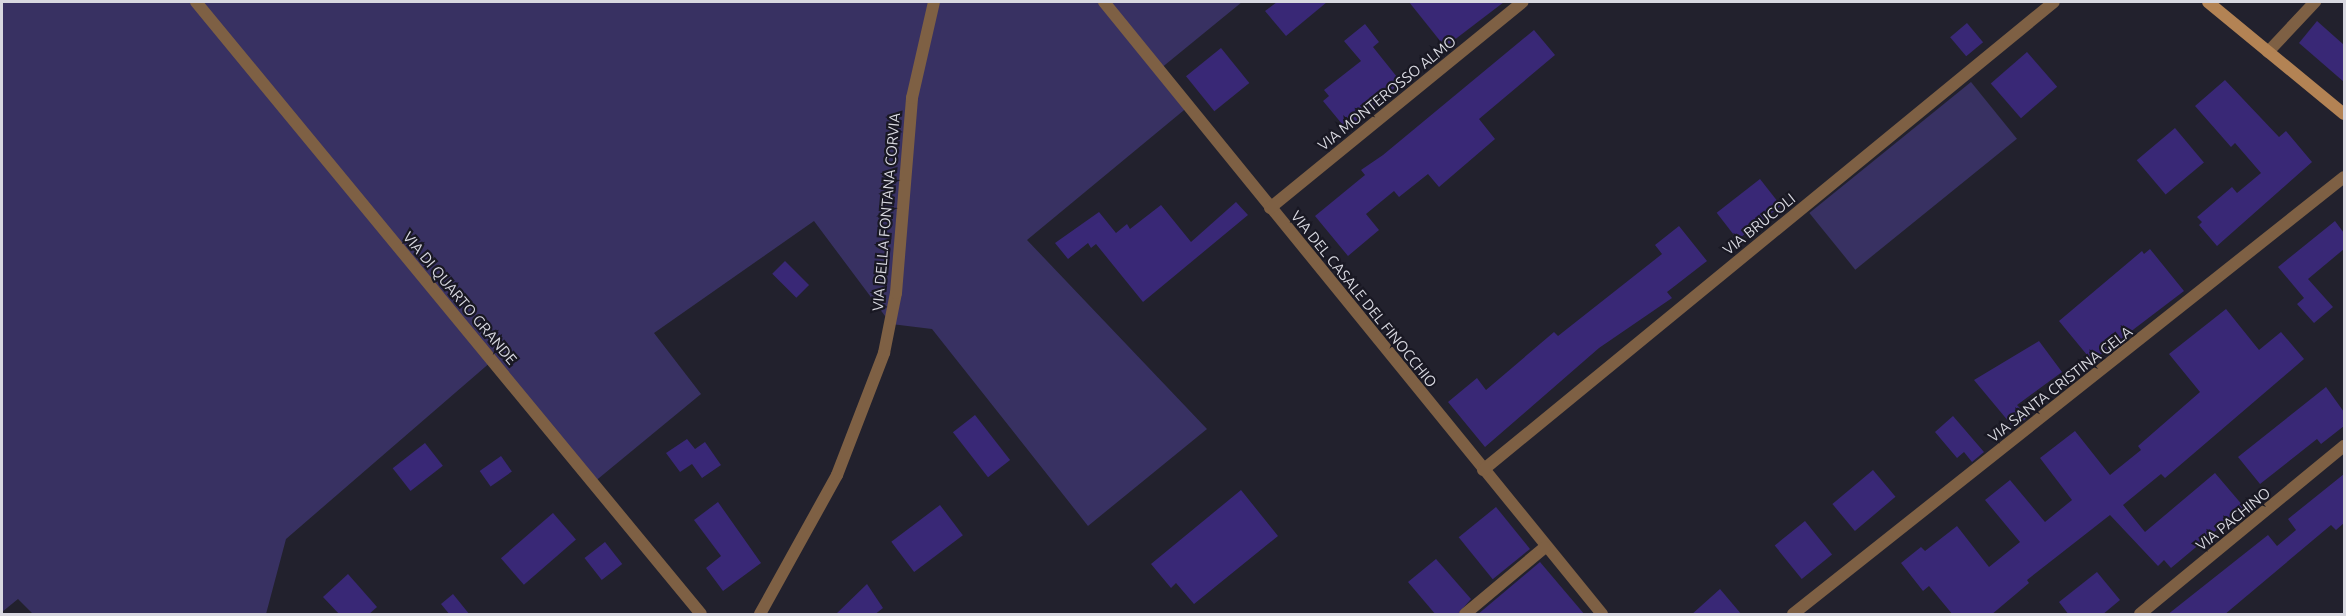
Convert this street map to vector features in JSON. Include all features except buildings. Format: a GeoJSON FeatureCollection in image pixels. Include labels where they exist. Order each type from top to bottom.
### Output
{"type":"FeatureCollection","features":[{"type":"Feature","properties":{"kind":"main road"},"geometry":{"type":"LineString","coordinates":[[2208,2],[2344,114]]}},
{"type":"Feature","properties":{"kind":"street","name":"VIA DI QUARTO GRANDE"},"geometry":{"type":"LineString","coordinates":[[196,2],[701,615]]}},
{"type":"Feature","properties":{"kind":"street","name":"VIA DELLA FONTANA CORVIA"},"geometry":{"type":"LineString","coordinates":[[760,615],[837,475],[884,353],[896,293],[912,98],[934,2]]}},
{"type":"Feature","properties":{"kind":"street","name":"VIA DEL CASALE DEL FINOCCHIO"},"geometry":{"type":"LineString","coordinates":[[1104,2],[1602,615]]}},
{"type":"Feature","properties":{"kind":"street","name":"VIA MONTEROSSO ALMO"},"geometry":{"type":"LineString","coordinates":[[1270,208],[1523,2]]}},
{"type":"Feature","properties":{"kind":"street","name":"VIA BRUCOLI"},"geometry":{"type":"LineString","coordinates":[[1483,470],[2054,2]]}},
{"type":"Feature","properties":{"kind":"street"},"geometry":{"type":"LineString","coordinates":[[2268,52],[2315,2]]}},
{"type":"Feature","properties":{"kind":"street","name":"VIA SANTA CRISTINA GELA"},"geometry":{"type":"LineString","coordinates":[[1793,615],[2344,177]]}},
{"type":"Feature","properties":{"kind":"street","name":"VIA PACHINO"},"geometry":{"type":"LineString","coordinates":[[2140,615],[2344,446]]}},
{"type":"Feature","properties":{"kind":"street"},"geometry":{"type":"LineString","coordinates":[[1465,615],[1545,547]]}},
{"type":"Feature","properties":{"kind":"shaded area"},"geometry":{"type":"Polygon","coordinates":[[[2,2],[1242,2],[1160,69],[1189,106],[1027,240],[1207,429],[1088,526],[932,329],[891,324],[814,221],[654,333],[701,394],[593,483],[492,361],[286,539],[266,614],[33,614],[18,599],[2,612],[2,2]]]}},
{"type":"Feature","properties":{"kind":"shaded area"},"geometry":{"type":"Polygon","coordinates":[[[1971,82],[2017,139],[1855,270],[1809,213],[1971,82]]]}}]}
